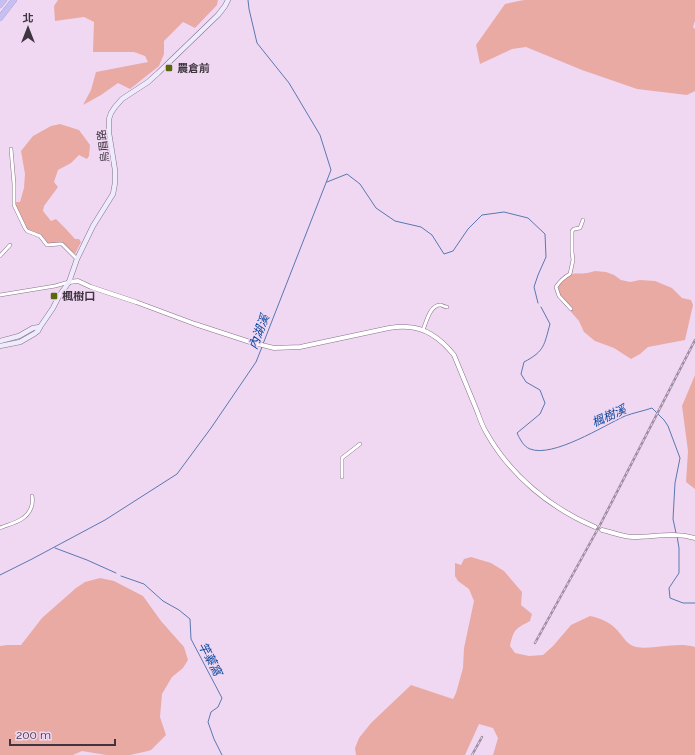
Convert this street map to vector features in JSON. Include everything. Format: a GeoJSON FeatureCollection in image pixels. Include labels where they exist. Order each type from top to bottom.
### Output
{"type":"FeatureCollection","features":[{"type":"Feature","properties":{"kind":"highway"},"geometry":{"type":"LineString","coordinates":[[0,5],[4,0]]}},
{"type":"Feature","properties":{"kind":"highway"},"geometry":{"type":"LineString","coordinates":[[0,18],[14,0]]}},
{"type":"Feature","properties":{"kind":"main road","name":"烏眉路"},"geometry":{"type":"LineString","coordinates":[[0,346],[20,342],[38,331],[69,282],[77,258],[93,226],[112,194],[115,183],[115,170],[109,133],[109,119],[115,107],[122,99],[148,82],[158,73],[218,15],[228,0]]}},
{"type":"Feature","properties":{"kind":"main road"},"geometry":{"type":"LineString","coordinates":[[0,341],[19,336],[33,328],[40,327]]}},
{"type":"Feature","properties":{"kind":"street"},"geometry":{"type":"LineString","coordinates":[[11,149],[14,205],[24,228],[29,232],[40,236],[47,245],[59,244],[64,246],[77,258]]}},
{"type":"Feature","properties":{"kind":"street"},"geometry":{"type":"LineString","coordinates":[[571,309],[559,296],[556,287],[559,282],[570,274],[573,260],[572,231],[580,228],[583,220]]}},
{"type":"Feature","properties":{"kind":"street"},"geometry":{"type":"LineString","coordinates":[[0,256],[10,245]]}},
{"type":"Feature","properties":{"kind":"street"},"geometry":{"type":"LineString","coordinates":[[0,295],[78,281],[194,324],[274,348],[300,347],[389,328],[409,327],[423,330],[440,340],[454,355],[485,431],[511,468],[542,497],[595,527]]}},
{"type":"Feature","properties":{"kind":"street"},"geometry":{"type":"LineString","coordinates":[[423,330],[430,312],[435,307],[440,305],[447,307]]}},
{"type":"Feature","properties":{"kind":"street"},"geometry":{"type":"LineString","coordinates":[[342,477],[342,458],[360,444]]}},
{"type":"Feature","properties":{"kind":"street"},"geometry":{"type":"LineString","coordinates":[[0,528],[18,522],[27,515],[33,501],[32,496]]}},
{"type":"Feature","properties":{"kind":"street"},"geometry":{"type":"LineString","coordinates":[[602,530],[631,537],[670,534],[695,538]]}},
{"type":"Feature","properties":{"kind":"shaded area"},"geometry":{"type":"Polygon","coordinates":[[[58,0],[218,0],[217,5],[195,28],[183,22],[164,41],[164,54],[159,66],[130,89],[118,83],[83,105],[91,90],[96,72],[148,62],[145,56],[134,52],[93,52],[94,22],[84,17],[55,21],[54,6],[58,0]]]}},
{"type":"Feature","properties":{"kind":"shaded area"},"geometry":{"type":"Polygon","coordinates":[[[524,0],[695,0],[695,21],[693,27],[695,29],[695,91],[687,95],[637,89],[582,70],[526,47],[512,49],[480,64],[476,45],[505,4],[524,0]]]}},
{"type":"Feature","properties":{"kind":"shaded area"},"geometry":{"type":"Polygon","coordinates":[[[60,124],[79,130],[90,145],[89,156],[87,159],[79,155],[71,163],[58,170],[54,182],[58,187],[44,206],[43,211],[51,221],[56,219],[75,239],[79,239],[81,242],[75,254],[61,242],[47,244],[41,237],[23,227],[14,202],[20,202],[24,188],[25,174],[21,151],[33,136],[51,126],[60,124]]]}},
{"type":"Feature","properties":{"kind":"shaded area"},"geometry":{"type":"Polygon","coordinates":[[[595,271],[606,272],[621,280],[630,282],[640,280],[655,281],[672,288],[682,298],[691,300],[693,305],[685,340],[648,347],[631,359],[614,348],[595,341],[584,332],[579,321],[556,292],[561,278],[565,275],[595,271]]]}},
{"type":"Feature","properties":{"kind":"shaded area"},"geometry":{"type":"Polygon","coordinates":[[[695,375],[695,489],[686,482],[688,451],[682,406],[695,375]]]}},
{"type":"Feature","properties":{"kind":"shaded area"},"geometry":{"type":"Polygon","coordinates":[[[471,557],[491,563],[504,571],[522,592],[521,605],[532,614],[530,621],[518,628],[514,633],[510,646],[515,653],[529,656],[543,655],[571,625],[590,616],[609,623],[618,630],[629,644],[636,647],[643,648],[688,645],[695,647],[695,755],[493,755],[498,738],[493,728],[479,724],[465,755],[356,755],[355,748],[359,738],[371,723],[411,685],[453,699],[463,668],[464,648],[474,601],[469,589],[458,581],[455,576],[455,563],[461,565],[464,559],[471,557]]]}},
{"type":"Feature","properties":{"kind":"shaded area"},"geometry":{"type":"Polygon","coordinates":[[[100,578],[114,581],[143,596],[161,621],[184,647],[188,660],[183,668],[172,677],[162,694],[160,717],[166,735],[151,750],[130,755],[106,755],[82,751],[73,755],[0,755],[0,646],[21,645],[42,618],[76,588],[85,582],[100,578]]]}},
{"type":"Feature","properties":{"kind":"waterway","name":"內湖溪"},"geometry":{"type":"LineString","coordinates":[[248,0],[257,43],[289,83],[320,135],[331,170],[263,344]]}},
{"type":"Feature","properties":{"kind":"waterway","name":"楓樹溪"},"geometry":{"type":"LineString","coordinates":[[327,182],[347,174],[360,184],[376,208],[395,221],[421,227],[432,235],[444,254],[453,251],[468,229],[482,215],[504,212],[528,218],[545,234],[546,257],[534,287],[538,303]]}},
{"type":"Feature","properties":{"kind":"waterway","name":"楓樹溪"},"geometry":{"type":"LineString","coordinates":[[541,307],[550,324],[543,347],[540,351],[524,362],[521,374],[526,382],[540,390],[545,403],[540,414],[517,433],[521,440],[525,446],[530,449],[540,451],[551,449],[578,440],[625,416],[652,408],[668,426],[680,458],[675,483],[673,519],[676,533]]}},
{"type":"Feature","properties":{"kind":"waterway","name":"內湖溪"},"geometry":{"type":"LineString","coordinates":[[0,575],[105,520],[177,474],[211,428],[256,362],[262,347]]}},
{"type":"Feature","properties":{"kind":"waterway","name":"楓樹溪"},"geometry":{"type":"LineString","coordinates":[[677,536],[679,548],[679,573],[669,588],[670,598],[683,603],[695,603]]}},
{"type":"Feature","properties":{"kind":"waterway","name":"竿蓁窩"},"geometry":{"type":"LineString","coordinates":[[55,548],[116,573]]}},
{"type":"Feature","properties":{"kind":"waterway","name":"竿蓁窩"},"geometry":{"type":"LineString","coordinates":[[121,576],[144,584],[163,601],[179,610],[190,619],[191,639],[222,698],[218,707],[211,712],[208,722],[222,755]]}},
{"type":"Feature","properties":{"kind":"railway"},"geometry":{"type":"LineString","coordinates":[[535,643],[600,525],[695,340]]}},
{"type":"Feature","properties":{"kind":"railway"},"geometry":{"type":"LineString","coordinates":[[472,755],[482,737]]}},
{"type":"Feature","properties":{"kind":"place","name":"農倉前"},"geometry":{"type":"Point","coordinates":[169,68]}},
{"type":"Feature","properties":{"kind":"place","name":"楓樹口"},"geometry":{"type":"Point","coordinates":[54,296]}}]}
